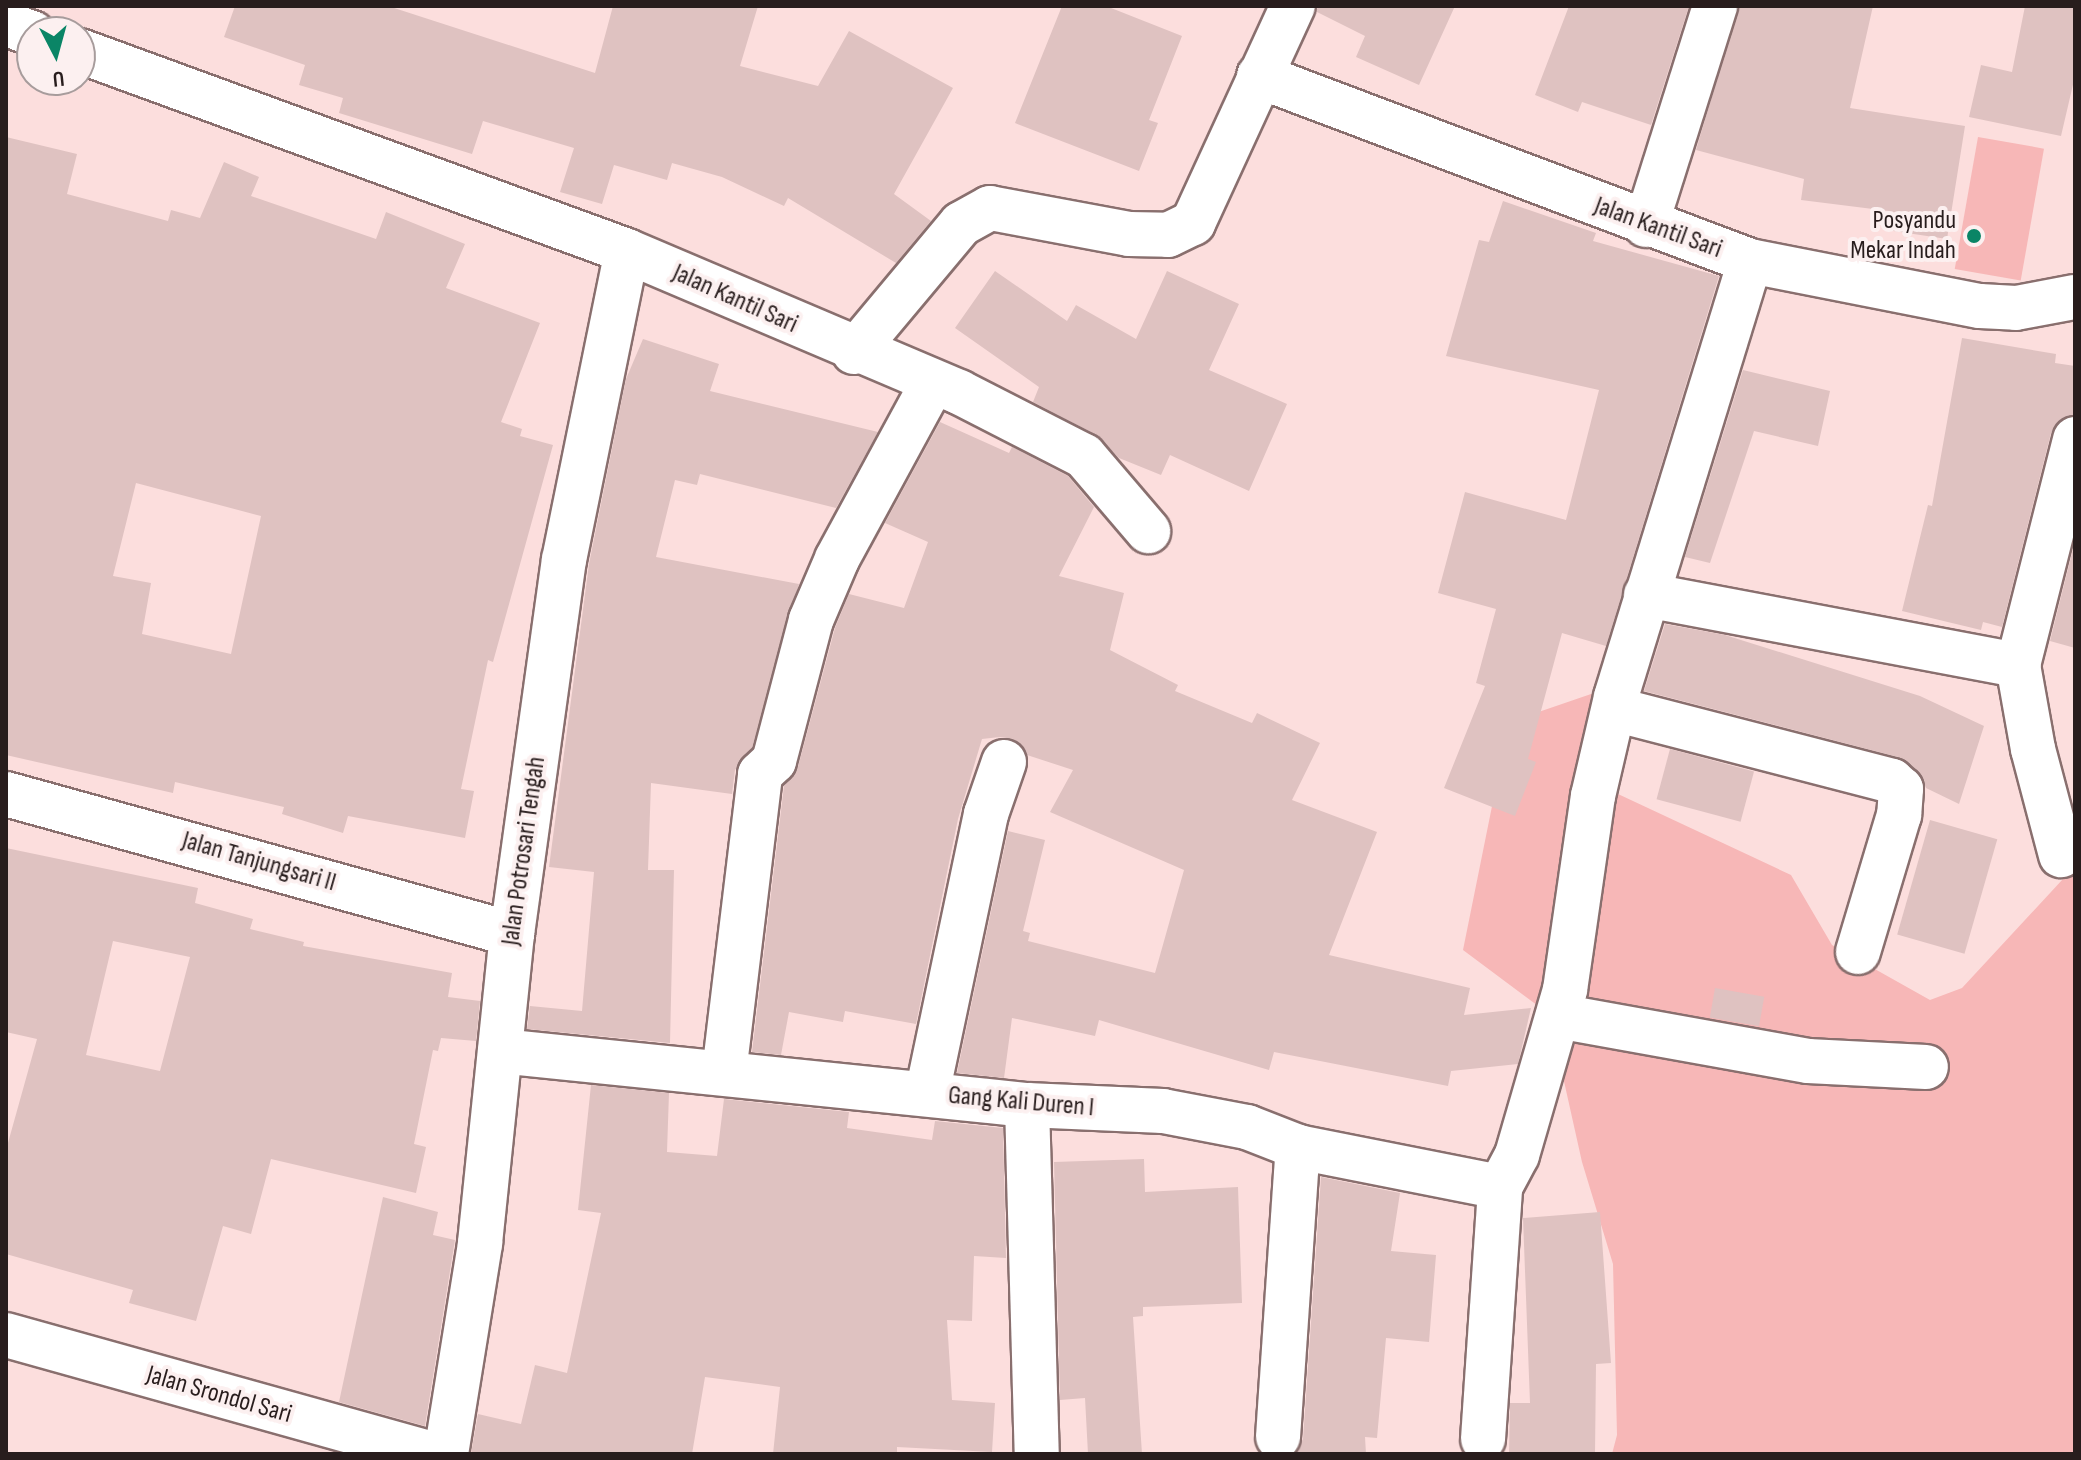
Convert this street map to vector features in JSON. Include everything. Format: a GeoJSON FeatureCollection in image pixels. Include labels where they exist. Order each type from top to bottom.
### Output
{"type":"FeatureCollection","features":[{"type":"Feature","properties":{"kind":"street"},"geometry":{"type":"LineString","coordinates":[[854,352],[961,224],[990,208],[1129,234],[1168,235],[1193,223],[1293,6]]}},
{"type":"Feature","properties":{"kind":"street"},"geometry":{"type":"LineString","coordinates":[[1646,225],[1715,6]]}},
{"type":"Feature","properties":{"kind":"street","name":"Jalan Kantil Sari"},"geometry":{"type":"LineString","coordinates":[[96,57],[627,251],[854,352],[933,382],[1084,456],[1148,531]]}},
{"type":"Feature","properties":{"kind":"street","name":"Jalan Kantil Sari"},"geometry":{"type":"LineString","coordinates":[[1259,76],[1646,225],[1750,261],[1980,306],[2016,308],[2075,298]]}},
{"type":"Feature","properties":{"kind":"street","name":"Jalan Potrosari Tengah"},"geometry":{"type":"LineString","coordinates":[[446,1454],[480,1243],[512,934],[564,560],[627,251]]}},
{"type":"Feature","properties":{"kind":"street"},"geometry":{"type":"LineString","coordinates":[[1483,1439],[1508,1171],[1558,1016],[1593,796],[1614,709],[1646,595],[1750,261]]}},
{"type":"Feature","properties":{"kind":"street"},"geometry":{"type":"LineString","coordinates":[[724,1073],[760,774],[774,761],[811,620],[832,571],[933,382]]}},
{"type":"Feature","properties":{"kind":"street"},"geometry":{"type":"LineString","coordinates":[[2061,855],[2033,749],[2018,665],[2075,439]]}},
{"type":"Feature","properties":{"kind":"street"},"geometry":{"type":"LineString","coordinates":[[1646,595],[2018,665]]}},
{"type":"Feature","properties":{"kind":"street"},"geometry":{"type":"LineString","coordinates":[[1614,709],[1892,781],[1903,797],[1858,952]]}},
{"type":"Feature","properties":{"kind":"street"},"geometry":{"type":"LineString","coordinates":[[927,1094],[986,814],[1004,762]]}},
{"type":"Feature","properties":{"kind":"street","name":"Jalan Tanjungsari II"},"geometry":{"type":"LineString","coordinates":[[6,794],[512,934]]}},
{"type":"Feature","properties":{"kind":"street"},"geometry":{"type":"LineString","coordinates":[[1558,1016],[1808,1061],[1926,1067]]}},
{"type":"Feature","properties":{"kind":"street","name":"Gang Kali Duren I"},"geometry":{"type":"LineString","coordinates":[[500,1051],[1027,1105],[1163,1111],[1247,1127],[1298,1147],[1508,1171]]}},
{"type":"Feature","properties":{"kind":"street"},"geometry":{"type":"LineString","coordinates":[[1027,1105],[1037,1454]]}},
{"type":"Feature","properties":{"kind":"street"},"geometry":{"type":"LineString","coordinates":[[1278,1437],[1298,1147]]}},
{"type":"Feature","properties":{"kind":"street","name":"Jalan Srondol Sari"},"geometry":{"type":"LineString","coordinates":[[6,1335],[431,1454]]}},
{"type":"Feature","properties":{"kind":"shaded area"},"geometry":{"type":"Polygon","coordinates":[[[1978,137],[2044,149],[2021,281],[1955,269],[1978,137]]]}},
{"type":"Feature","properties":{"kind":"shaded area"},"geometry":{"type":"Polygon","coordinates":[[[1594,693],[1618,794],[1791,875],[1832,945],[1930,1000],[1962,988],[2075,866],[2075,1454],[1612,1454],[1617,1435],[1613,1264],[1582,1162],[1549,1014],[1463,950],[1509,722],[1594,693]]]}},
{"type":"Feature","properties":{"kind":"building"},"geometry":{"type":"Polygon","coordinates":[[[235,6],[388,6],[595,73],[613,6],[758,6],[740,66],[818,86],[849,31],[953,88],[894,194],[931,221],[896,263],[788,198],[784,206],[722,177],[672,163],[667,180],[614,165],[602,204],[560,192],[574,148],[483,121],[472,154],[339,113],[343,98],[299,85],[305,65],[224,37],[235,6]]]}},
{"type":"Feature","properties":{"kind":"building"},"geometry":{"type":"Polygon","coordinates":[[[1062,6],[1106,6],[1182,36],[1149,120],[1158,123],[1139,171],[1015,123],[1062,6]]]}},
{"type":"Feature","properties":{"kind":"building"},"geometry":{"type":"Polygon","coordinates":[[[1318,6],[1455,6],[1419,85],[1356,57],[1365,36],[1317,12],[1318,6]]]}},
{"type":"Feature","properties":{"kind":"building"},"geometry":{"type":"Polygon","coordinates":[[[1569,6],[1689,6],[1651,125],[1582,102],[1578,112],[1535,95],[1569,6]]]}},
{"type":"Feature","properties":{"kind":"building"},"geometry":{"type":"Polygon","coordinates":[[[1739,6],[1873,6],[1850,108],[1965,126],[1947,239],[1887,230],[1889,211],[1801,200],[1804,179],[1696,150],[1739,6]]]}},
{"type":"Feature","properties":{"kind":"building"},"geometry":{"type":"Polygon","coordinates":[[[2025,6],[2075,6],[2075,76],[2061,136],[1969,117],[1981,65],[2012,72],[2025,6]]]}},
{"type":"Feature","properties":{"kind":"building"},"geometry":{"type":"Polygon","coordinates":[[[6,137],[77,154],[67,194],[168,221],[171,210],[200,218],[224,162],[259,177],[251,196],[376,239],[386,212],[465,244],[446,288],[540,323],[501,422],[522,429],[520,436],[553,445],[493,662],[488,660],[461,789],[474,791],[465,838],[348,816],[343,833],[282,814],[284,807],[175,782],[173,793],[6,755],[6,137]],[[136,483],[113,576],[151,583],[142,634],[231,654],[261,516],[136,483]]]}},
{"type":"Feature","properties":{"kind":"building"},"geometry":{"type":"Polygon","coordinates":[[[1503,201],[1596,233],[1593,241],[1719,276],[1606,646],[1562,633],[1528,759],[1536,762],[1515,816],[1444,788],[1485,686],[1476,683],[1496,609],[1438,593],[1465,492],[1566,520],[1599,390],[1446,356],[1479,240],[1489,242],[1503,201]]]}},
{"type":"Feature","properties":{"kind":"building"},"geometry":{"type":"Polygon","coordinates":[[[995,271],[1067,321],[1076,305],[1136,339],[1167,271],[1239,304],[1209,370],[1287,404],[1249,491],[1170,455],[1161,475],[1119,458],[1095,434],[1033,402],[1039,387],[955,328],[995,271]]]}},
{"type":"Feature","properties":{"kind":"building"},"geometry":{"type":"Polygon","coordinates":[[[1962,338],[2056,354],[2055,363],[2075,366],[2075,415],[2058,421],[2051,433],[2002,627],[1983,622],[1981,630],[1902,611],[1928,505],[1932,506],[1962,338]]]}},
{"type":"Feature","properties":{"kind":"building"},"geometry":{"type":"Polygon","coordinates":[[[643,339],[719,364],[710,391],[878,432],[836,508],[700,474],[697,485],[675,480],[656,557],[799,584],[752,748],[735,770],[732,794],[651,783],[648,870],[674,870],[670,1043],[527,1029],[530,1006],[582,1011],[594,872],[549,867],[589,564],[626,379],[643,339]]]}},
{"type":"Feature","properties":{"kind":"building"},"geometry":{"type":"Polygon","coordinates":[[[1743,370],[1830,391],[1818,446],[1754,431],[1710,563],[1685,557],[1743,370]]]}},
{"type":"Feature","properties":{"kind":"building"},"geometry":{"type":"Polygon","coordinates":[[[940,422],[1009,453],[1012,447],[1068,476],[1094,507],[1059,576],[1124,593],[1110,650],[1178,685],[1175,691],[1252,723],[1257,713],[1320,743],[1292,800],[1377,832],[1329,955],[1470,988],[1464,1015],[1531,1008],[1518,1064],[1451,1071],[1448,1086],[1274,1052],[1269,1070],[1099,1020],[1095,1036],[1012,1018],[1004,1078],[957,1073],[1008,831],[1045,840],[1023,931],[1030,933],[1028,941],[1155,973],[1184,870],[1050,812],[1073,770],[1027,755],[1013,739],[1000,737],[982,739],[958,819],[916,1024],[845,1011],[843,1022],[789,1012],[781,1055],[752,1052],[784,786],[798,767],[835,628],[849,594],[904,608],[928,542],[885,523],[940,422]]]}},
{"type":"Feature","properties":{"kind":"building"},"geometry":{"type":"Polygon","coordinates":[[[2075,541],[2075,648],[2050,641],[2075,541]]]}},
{"type":"Feature","properties":{"kind":"building"},"geometry":{"type":"Polygon","coordinates":[[[1665,624],[1725,635],[1920,696],[1984,726],[1959,804],[1926,788],[1918,771],[1898,757],[1644,691],[1665,624]]]}},
{"type":"Feature","properties":{"kind":"building"},"geometry":{"type":"Polygon","coordinates":[[[1670,749],[1754,772],[1741,822],[1657,799],[1670,749]]]}},
{"type":"Feature","properties":{"kind":"building"},"geometry":{"type":"Polygon","coordinates":[[[1930,820],[1997,839],[1964,954],[1897,934],[1930,820]]]}},
{"type":"Feature","properties":{"kind":"building"},"geometry":{"type":"Polygon","coordinates":[[[6,848],[198,888],[195,903],[253,919],[250,929],[304,942],[303,946],[452,973],[448,997],[480,1001],[476,1041],[441,1038],[438,1051],[433,1050],[414,1144],[426,1147],[416,1193],[271,1159],[251,1234],[223,1226],[196,1321],[129,1303],[133,1290],[6,1254],[6,1150],[37,1039],[6,1032],[6,848]],[[113,941],[86,1055],[160,1071],[190,957],[113,941]]]}},
{"type":"Feature","properties":{"kind":"building"},"geometry":{"type":"Polygon","coordinates":[[[1715,988],[1764,997],[1759,1026],[1710,1018],[1715,988]]]}},
{"type":"Feature","properties":{"kind":"building"},"geometry":{"type":"Polygon","coordinates":[[[591,1085],[669,1093],[667,1152],[717,1156],[724,1099],[849,1112],[847,1128],[932,1140],[935,1121],[1003,1128],[1006,1258],[974,1256],[972,1321],[947,1320],[952,1400],[995,1403],[992,1452],[897,1447],[897,1454],[773,1454],[780,1387],[705,1377],[692,1454],[471,1454],[478,1414],[521,1424],[535,1365],[567,1373],[601,1213],[578,1210],[591,1085]]]}},
{"type":"Feature","properties":{"kind":"building"},"geometry":{"type":"Polygon","coordinates":[[[1144,1159],[1145,1192],[1238,1187],[1242,1303],[1143,1307],[1143,1316],[1133,1317],[1142,1454],[1088,1454],[1085,1398],[1060,1400],[1054,1162],[1144,1159]]]}},
{"type":"Feature","properties":{"kind":"building"},"geometry":{"type":"Polygon","coordinates":[[[1321,1177],[1400,1193],[1391,1251],[1436,1255],[1429,1342],[1386,1338],[1377,1438],[1365,1437],[1366,1454],[1295,1454],[1303,1439],[1321,1177]]]}},
{"type":"Feature","properties":{"kind":"building"},"geometry":{"type":"Polygon","coordinates":[[[383,1197],[438,1212],[433,1235],[455,1240],[425,1426],[339,1402],[383,1197]]]}},
{"type":"Feature","properties":{"kind":"building"},"geometry":{"type":"Polygon","coordinates":[[[1600,1212],[1611,1363],[1596,1364],[1595,1454],[1509,1454],[1510,1403],[1530,1403],[1523,1218],[1600,1212]]]}},
{"type":"Feature","properties":{"kind":"place","name":"Posyandu Mekar Indah"},"geometry":{"type":"Point","coordinates":[1974,236]}}]}
